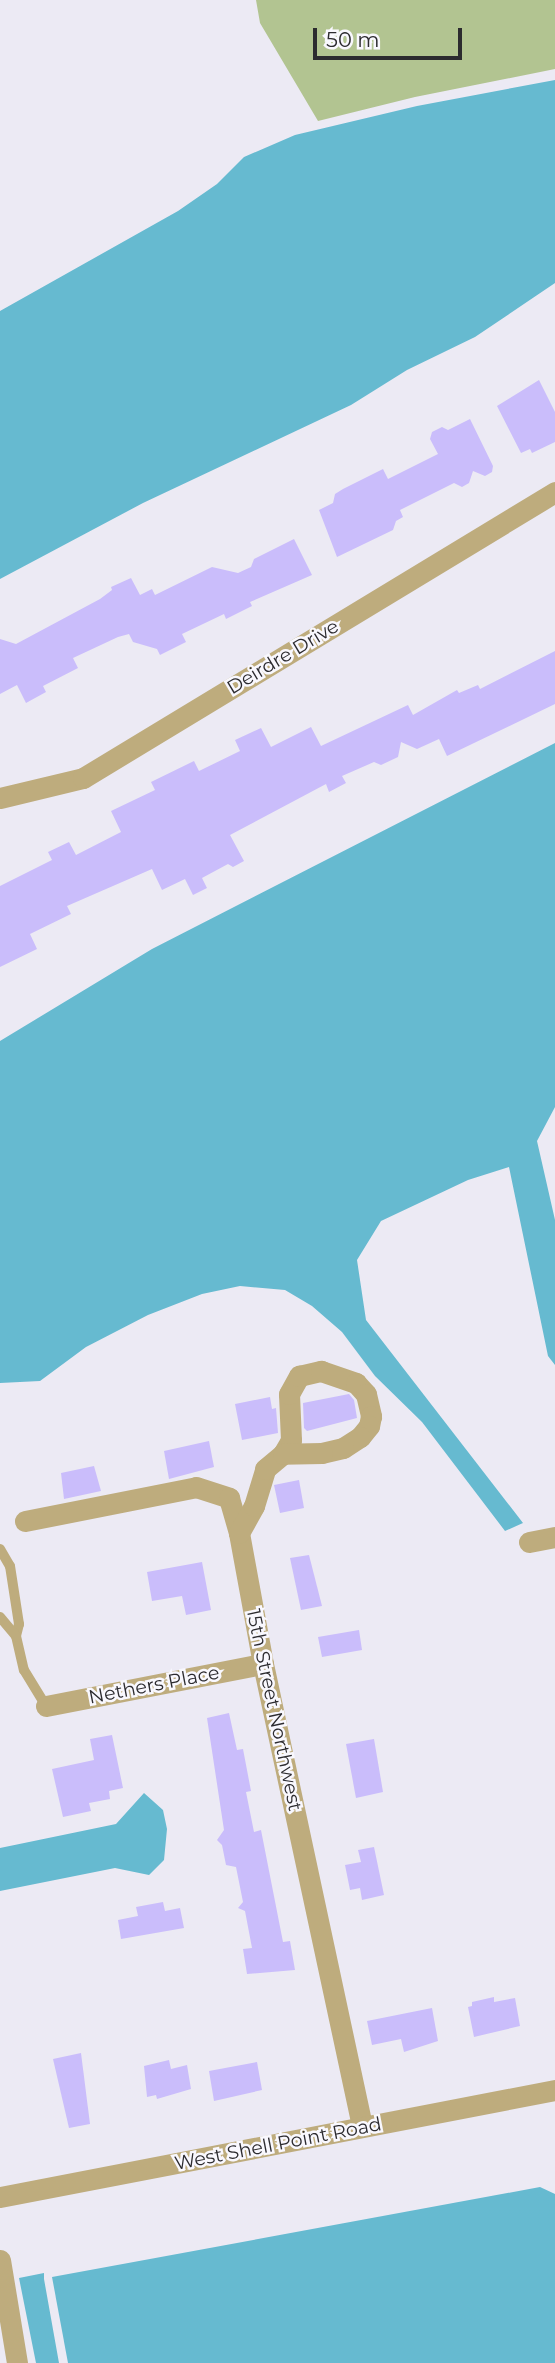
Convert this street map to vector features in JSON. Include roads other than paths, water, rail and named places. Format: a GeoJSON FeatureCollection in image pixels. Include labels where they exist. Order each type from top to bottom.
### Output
{"type":"FeatureCollection","features":[{"type":"Feature","properties":{"kind":"street","name":"Deirdre Drive"},"geometry":{"type":"LineString","coordinates":[[0,798],[83,778],[555,492]]}},
{"type":"Feature","properties":{"kind":"street"},"geometry":{"type":"LineString","coordinates":[[239,1533],[254,1506],[265,1469],[283,1454],[291,1440],[289,1394],[299,1376],[321,1371],[356,1383],[366,1394],[371,1416],[369,1426],[360,1437],[343,1448],[321,1453],[283,1454]]}},
{"type":"Feature","properties":{"kind":"street","name":"15th Street Northwest"},"geometry":{"type":"LineString","coordinates":[[25,1521],[196,1487],[229,1498],[239,1533],[263,1664],[362,2127]]}},
{"type":"Feature","properties":{"kind":"street"},"geometry":{"type":"LineString","coordinates":[[529,1542],[555,1537]]}},
{"type":"Feature","properties":{"kind":"street","name":"Nethers Place"},"geometry":{"type":"LineString","coordinates":[[46,1706],[263,1664]]}},
{"type":"Feature","properties":{"kind":"street","name":"West Shell Point Road"},"geometry":{"type":"LineString","coordinates":[[0,2197],[555,2090]]}},
{"type":"Feature","properties":{"kind":"street"},"geometry":{"type":"LineString","coordinates":[[0,2260],[17,2363]]}},
{"type":"Feature","properties":{"kind":"lane"},"geometry":{"type":"LineString","coordinates":[[0,1549],[10,1566],[19,1624],[16,1636],[24,1671],[46,1706]]}},
{"type":"Feature","properties":{"kind":"lane"},"geometry":{"type":"LineString","coordinates":[[0,1617],[16,1636]]}},
{"type":"Feature","properties":{"kind":"water"},"geometry":{"type":"Polygon","coordinates":[[[555,80],[555,283],[475,337],[407,370],[351,405],[143,503],[0,579],[0,311],[178,211],[217,184],[244,157],[295,135],[417,106],[555,80]]]}},
{"type":"Feature","properties":{"kind":"water"},"geometry":{"type":"Polygon","coordinates":[[[555,743],[555,1107],[537,1141],[555,1220],[555,1365],[548,1356],[509,1167],[468,1180],[381,1221],[357,1260],[366,1320],[523,1523],[505,1531],[422,1422],[375,1376],[342,1332],[312,1306],[285,1290],[240,1286],[202,1294],[148,1315],[86,1347],[40,1381],[0,1383],[0,1041],[152,949],[555,743]]]}},
{"type":"Feature","properties":{"kind":"water"},"geometry":{"type":"Polygon","coordinates":[[[144,1793],[163,1810],[167,1829],[164,1860],[149,1875],[115,1868],[0,1891],[0,1848],[116,1824],[144,1793]]]}},
{"type":"Feature","properties":{"kind":"water"},"geometry":{"type":"Polygon","coordinates":[[[540,2187],[555,2194],[555,2363],[68,2363],[52,2277],[540,2187]]]}},
{"type":"Feature","properties":{"kind":"water"},"geometry":{"type":"Polygon","coordinates":[[[44,2273],[59,2363],[36,2363],[19,2278],[44,2273]]]}}]}
